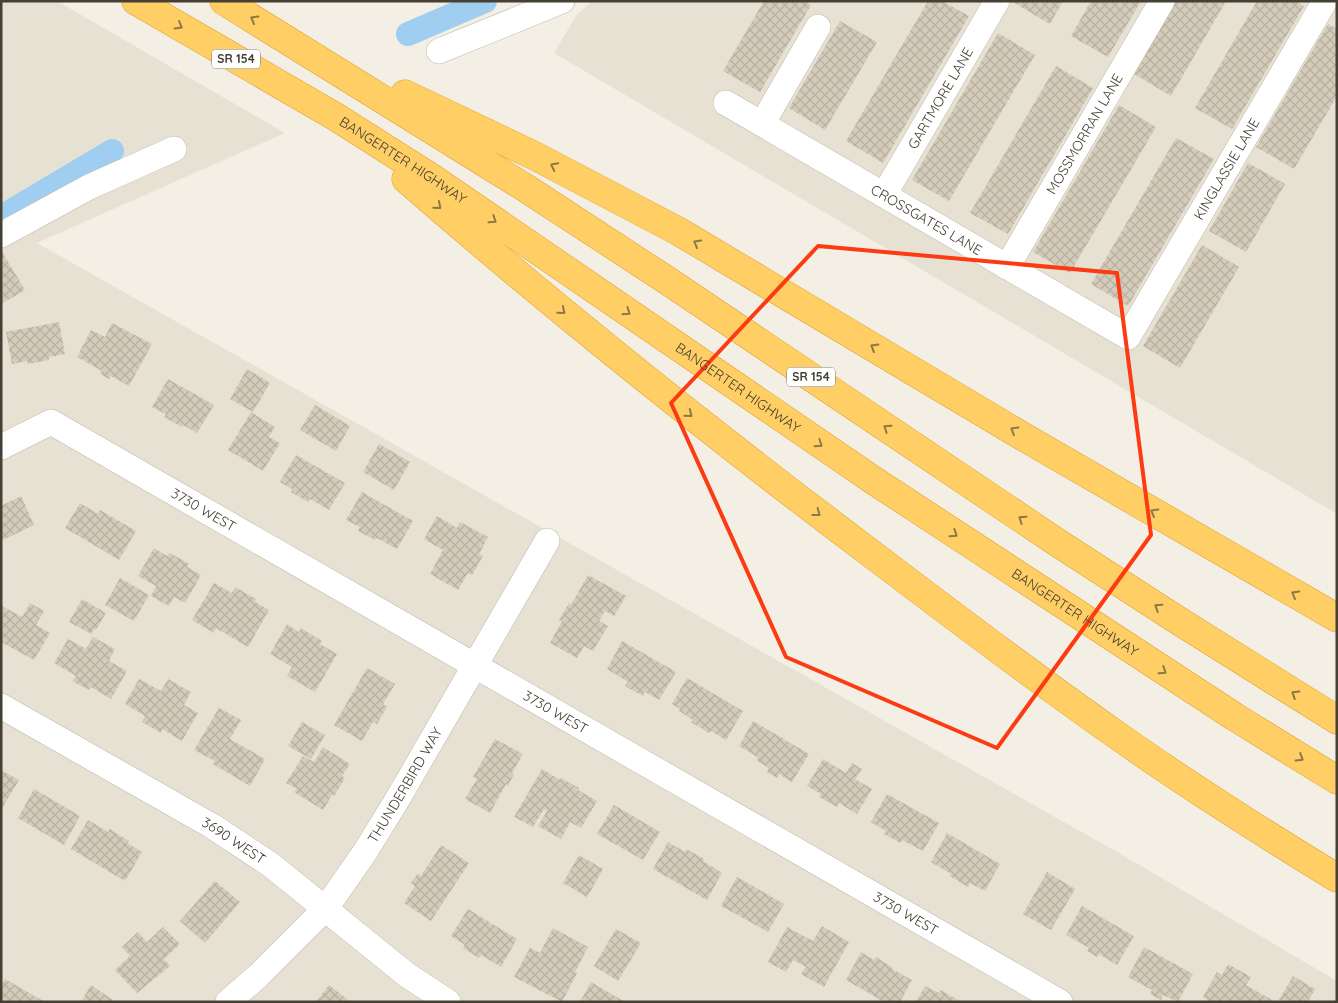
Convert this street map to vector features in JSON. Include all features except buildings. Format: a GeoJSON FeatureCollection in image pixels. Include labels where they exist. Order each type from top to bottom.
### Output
{"type":"FeatureCollection","features":[{"type":"Feature","properties":{"kind":"highway","name":"BANGERTER HIGHWAY"},"geometry":{"type":"LineString","coordinates":[[136,1],[336,117],[432,178],[1010,572],[1234,717],[1337,780]]}},
{"type":"Feature","properties":{"kind":"highway","name":"SR 154"},"geometry":{"type":"LineString","coordinates":[[224,1],[524,187],[673,284],[1058,543],[1337,720]]}},
{"type":"Feature","properties":{"kind":"highway"},"geometry":{"type":"LineString","coordinates":[[284,37],[535,156],[670,227],[1022,436],[1337,618]]}},
{"type":"Feature","properties":{"kind":"highway"},"geometry":{"type":"LineString","coordinates":[[336,117],[534,288],[752,464],[1000,651],[1105,727],[1200,792],[1337,878]]}},
{"type":"Feature","properties":{"kind":"street"},"geometry":{"type":"LineString","coordinates":[[439,50],[562,1]]}},
{"type":"Feature","properties":{"kind":"street","name":"GARTMORE LANE"},"geometry":{"type":"LineString","coordinates":[[884,195],[997,1]]}},
{"type":"Feature","properties":{"kind":"street","name":"MOSSMORRAN LANE"},"geometry":{"type":"LineString","coordinates":[[1007,267],[1162,1]]}},
{"type":"Feature","properties":{"kind":"street","name":"KINGLASSIE LANE"},"geometry":{"type":"LineString","coordinates":[[1128,337],[1325,1]]}},
{"type":"Feature","properties":{"kind":"street"},"geometry":{"type":"LineString","coordinates":[[762,124],[818,27]]}},
{"type":"Feature","properties":{"kind":"street","name":"CROSSGATES LANE"},"geometry":{"type":"LineString","coordinates":[[726,103],[1128,337]]}},
{"type":"Feature","properties":{"kind":"street"},"geometry":{"type":"LineString","coordinates":[[1,235],[89,187],[174,149]]}},
{"type":"Feature","properties":{"kind":"street","name":"3730 WEST"},"geometry":{"type":"LineString","coordinates":[[1,447],[51,422],[1060,1002]]}},
{"type":"Feature","properties":{"kind":"street","name":"THUNDERBIRD WAY"},"geometry":{"type":"LineString","coordinates":[[228,1002],[259,975],[326,908],[365,852],[547,541]]}},
{"type":"Feature","properties":{"kind":"street","name":"3690 WEST"},"geometry":{"type":"LineString","coordinates":[[1,706],[212,826],[271,865],[407,975],[448,1002]]}},
{"type":"Feature","properties":{"kind":"highlighted area"},"geometry":{"type":"Polygon","coordinates":[[[818,246],[1117,273],[1151,535],[997,748],[786,657],[671,403],[818,246]]]}},
{"type":"Feature","properties":{"kind":"shaded area"},"geometry":{"type":"Polygon","coordinates":[[[1,1],[57,1],[285,133],[37,243],[1119,853],[1337,981],[1337,1002],[1,1002],[1,1]]]}},
{"type":"Feature","properties":{"kind":"shaded area"},"geometry":{"type":"Polygon","coordinates":[[[592,1],[1337,1],[1337,514],[554,53],[576,16],[592,1]]]}},
{"type":"Feature","properties":{"kind":"waterway"},"geometry":{"type":"LineString","coordinates":[[408,34],[485,1]]}},
{"type":"Feature","properties":{"kind":"waterway"},"geometry":{"type":"LineString","coordinates":[[1,217],[112,151]]}}]}
